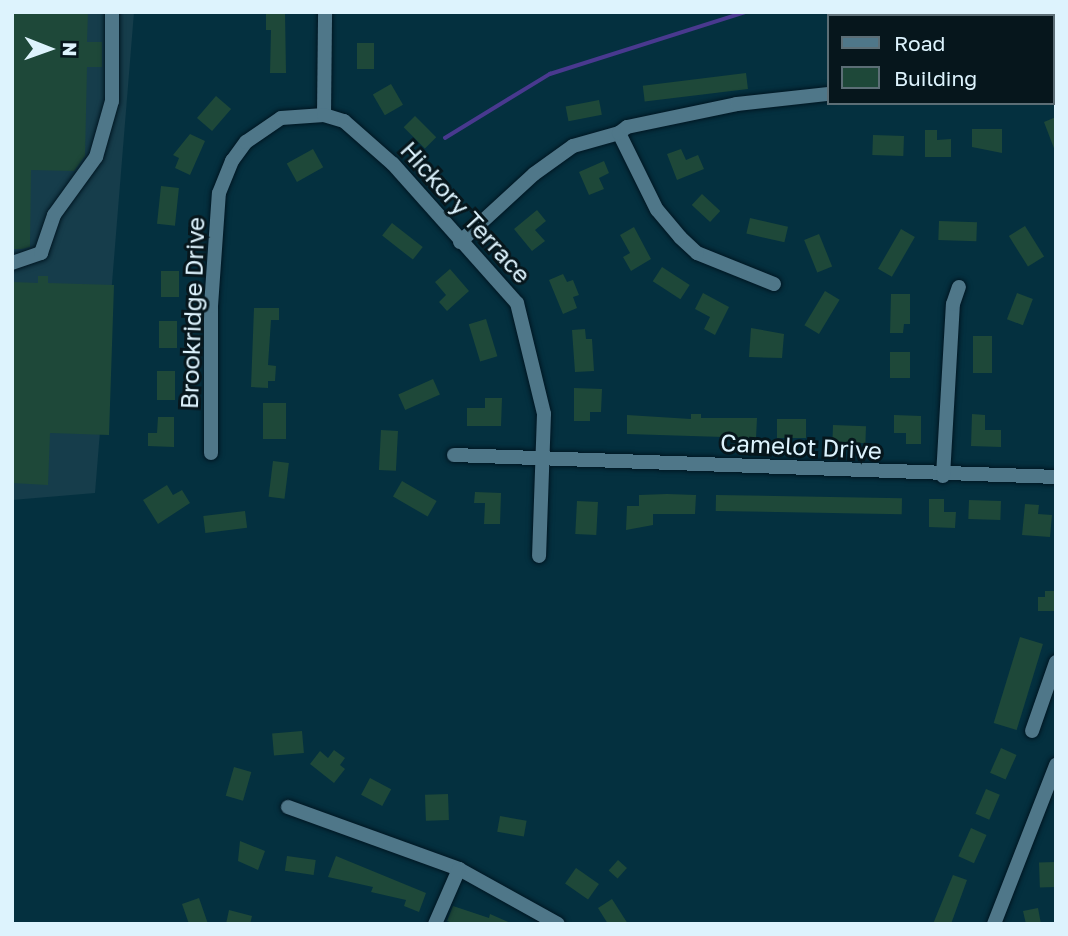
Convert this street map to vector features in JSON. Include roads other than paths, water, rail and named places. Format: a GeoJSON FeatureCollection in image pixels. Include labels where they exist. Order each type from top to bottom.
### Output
{"type":"FeatureCollection","features":[{"type":"Feature","properties":{"kind":"street"},"geometry":{"type":"LineString","coordinates":[[12,263],[41,253],[54,215],[96,158],[112,101],[112,12]]}},
{"type":"Feature","properties":{"kind":"street"},"geometry":{"type":"LineString","coordinates":[[324,115],[325,12]]}},
{"type":"Feature","properties":{"kind":"street"},"geometry":{"type":"LineString","coordinates":[[460,243],[534,174],[573,146],[620,133],[627,127],[737,104],[827,94]]}},
{"type":"Feature","properties":{"kind":"street","name":"Hickory Terrace"},"geometry":{"type":"LineString","coordinates":[[324,115],[344,121],[393,164],[460,243],[517,303],[544,414],[539,556]]}},
{"type":"Feature","properties":{"kind":"street","name":"Brookridge Drive"},"geometry":{"type":"LineString","coordinates":[[211,453],[211,306],[219,193],[232,161],[255,135],[281,117],[324,115]]}},
{"type":"Feature","properties":{"kind":"street"},"geometry":{"type":"LineString","coordinates":[[620,133],[657,210],[697,253],[774,284]]}},
{"type":"Feature","properties":{"kind":"street"},"geometry":{"type":"LineString","coordinates":[[943,476],[953,304],[958,287]]}},
{"type":"Feature","properties":{"kind":"street","name":"Camelot Drive"},"geometry":{"type":"LineString","coordinates":[[454,454],[943,476],[1056,477]]}},
{"type":"Feature","properties":{"kind":"street"},"geometry":{"type":"LineString","coordinates":[[1032,731],[1056,662]]}},
{"type":"Feature","properties":{"kind":"street"},"geometry":{"type":"LineString","coordinates":[[994,924],[1056,765]]}},
{"type":"Feature","properties":{"kind":"street"},"geometry":{"type":"LineString","coordinates":[[288,807],[459,869],[558,924]]}},
{"type":"Feature","properties":{"kind":"street"},"geometry":{"type":"LineString","coordinates":[[435,924],[459,869]]}},
{"type":"Feature","properties":{"kind":"waterway"},"geometry":{"type":"LineString","coordinates":[[445,138],[550,74],[746,12]]}}]}
